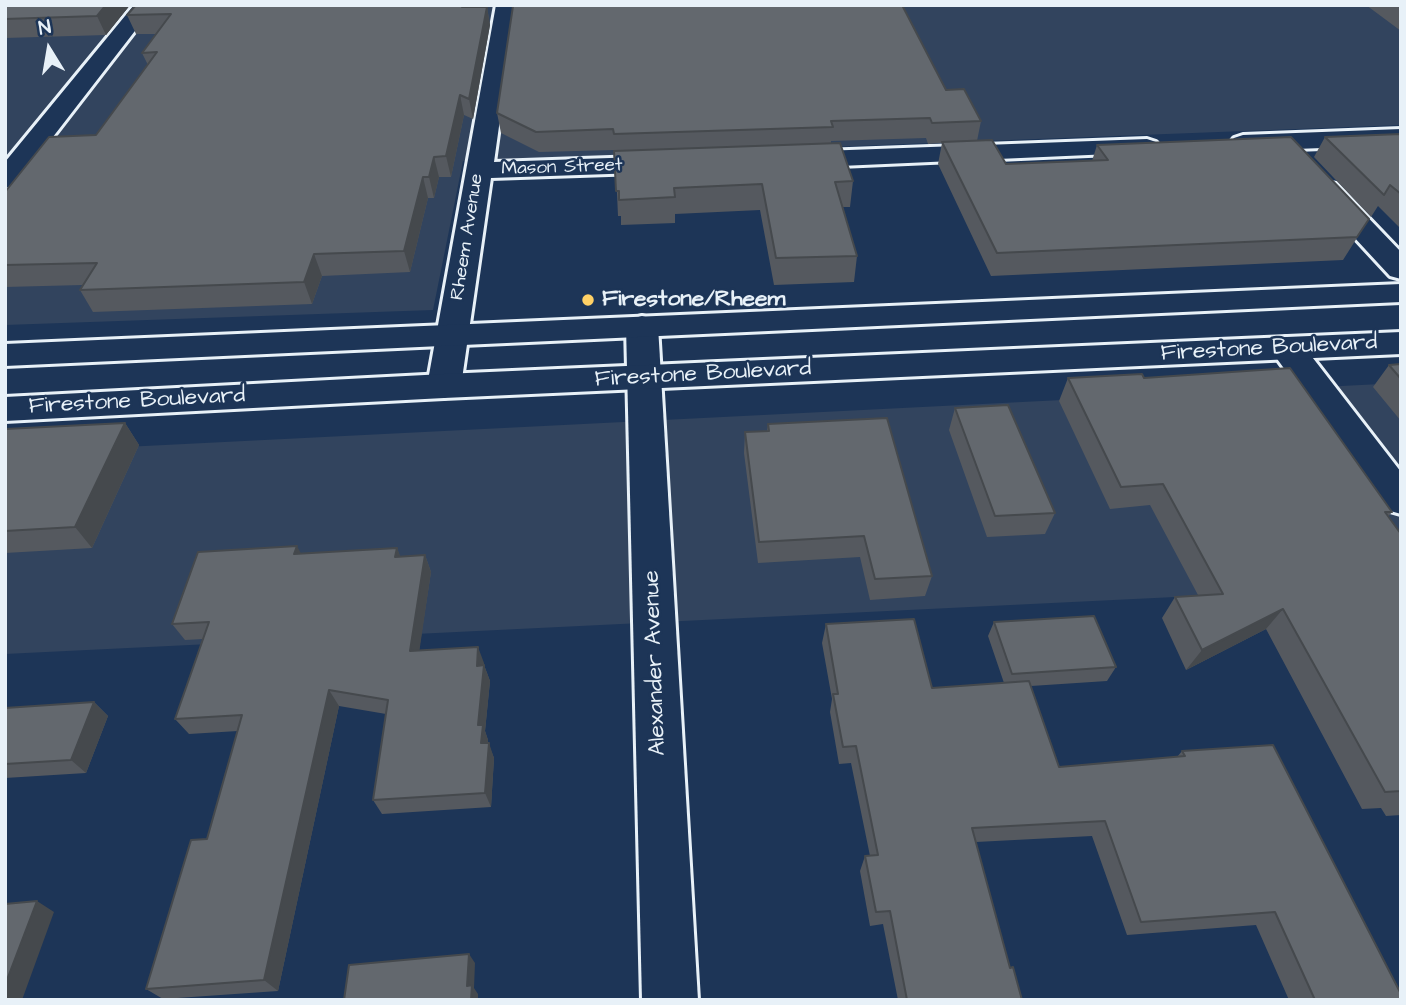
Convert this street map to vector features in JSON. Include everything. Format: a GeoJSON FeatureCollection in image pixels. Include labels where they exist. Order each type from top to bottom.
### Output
{"type":"FeatureCollection","features":[{"type":"Feature","properties":{"kind":"street"},"geometry":{"type":"LineString","coordinates":[[5,180],[145,5]]}},
{"type":"Feature","properties":{"kind":"street","name":"Rheem Avenue"},"geometry":{"type":"LineString","coordinates":[[444,386],[506,5]]}},
{"type":"Feature","properties":{"kind":"street"},"geometry":{"type":"LineString","coordinates":[[1213,144],[1401,137]]}},
{"type":"Feature","properties":{"kind":"street"},"geometry":{"type":"LineString","coordinates":[[1282,142],[1401,270]]}},
{"type":"Feature","properties":{"kind":"street"},"geometry":{"type":"LineString","coordinates":[[769,161],[1171,146]]}},
{"type":"Feature","properties":{"kind":"street","name":"Mason Street"},"geometry":{"type":"LineString","coordinates":[[478,172],[686,164]]}},
{"type":"Feature","properties":{"kind":"street"},"geometry":{"type":"LineString","coordinates":[[5,355],[1401,293]]}},
{"type":"Feature","properties":{"kind":"street","name":"Alexander Avenue"},"geometry":{"type":"LineString","coordinates":[[642,326],[670,1000]]}},
{"type":"Feature","properties":{"kind":"street","name":"Firestone Boulevard"},"geometry":{"type":"LineString","coordinates":[[5,409],[444,386],[1401,343]]}},
{"type":"Feature","properties":{"kind":"street"},"geometry":{"type":"LineString","coordinates":[[1287,348],[1401,500]]}},
{"type":"Feature","properties":{"kind":"shaded area"},"geometry":{"type":"Polygon","coordinates":[[[5,5],[1401,5],[1401,125],[463,161],[433,310],[5,325],[5,5]]]}},
{"type":"Feature","properties":{"kind":"shaded area"},"geometry":{"type":"Polygon","coordinates":[[[1401,383],[1401,586],[5,654],[5,453],[1401,383]]]}},
{"type":"Feature","properties":{"kind":"building"},"geometry":{"type":"Polygon","coordinates":[[[5,5],[106,5],[97,16],[5,19],[5,5]]]}},
{"type":"Feature","properties":{"kind":"building"},"geometry":{"type":"Polygon","coordinates":[[[136,5],[487,7],[469,99],[460,95],[446,156],[434,157],[429,177],[423,177],[404,251],[314,254],[304,282],[80,290],[97,263],[5,265],[5,192],[49,137],[96,135],[157,52],[142,53],[171,14],[127,15],[136,5]]]}},
{"type":"Feature","properties":{"kind":"building"},"geometry":{"type":"Polygon","coordinates":[[[902,5],[946,90],[964,89],[981,121],[932,123],[930,118],[831,121],[833,127],[614,134],[613,129],[536,132],[497,113],[513,6],[902,5]]]}},
{"type":"Feature","properties":{"kind":"building"},"geometry":{"type":"Polygon","coordinates":[[[1401,134],[1401,194],[1390,185],[1384,195],[1325,137],[1401,134]]]}},
{"type":"Feature","properties":{"kind":"building"},"geometry":{"type":"Polygon","coordinates":[[[1291,137],[1369,219],[1357,237],[997,253],[942,142],[992,140],[1006,164],[1108,160],[1097,145],[1291,137]]]}},
{"type":"Feature","properties":{"kind":"building"},"geometry":{"type":"Polygon","coordinates":[[[840,143],[853,181],[835,182],[857,256],[776,258],[762,184],[674,188],[675,197],[619,200],[619,191],[616,191],[614,151],[840,143]]]}},
{"type":"Feature","properties":{"kind":"building"},"geometry":{"type":"Polygon","coordinates":[[[1401,364],[1401,379],[1389,365],[1401,364]]]}},
{"type":"Feature","properties":{"kind":"building"},"geometry":{"type":"Polygon","coordinates":[[[1290,368],[1392,512],[1385,512],[1401,534],[1401,791],[1385,792],[1283,609],[1202,650],[1175,597],[1223,594],[1163,484],[1121,487],[1068,378],[1142,374],[1144,378],[1290,368]]]}},
{"type":"Feature","properties":{"kind":"building"},"geometry":{"type":"Polygon","coordinates":[[[1008,405],[1055,513],[995,516],[955,408],[1008,405]]]}},
{"type":"Feature","properties":{"kind":"building"},"geometry":{"type":"Polygon","coordinates":[[[887,418],[932,576],[875,579],[864,536],[759,542],[745,432],[769,431],[768,424],[887,418]]]}},
{"type":"Feature","properties":{"kind":"building"},"geometry":{"type":"Polygon","coordinates":[[[125,423],[75,527],[5,531],[5,429],[125,423]]]}},
{"type":"Feature","properties":{"kind":"building"},"geometry":{"type":"Polygon","coordinates":[[[297,546],[294,554],[397,548],[395,557],[425,555],[410,651],[478,647],[477,666],[484,665],[478,725],[483,725],[481,743],[489,743],[485,793],[373,800],[388,700],[329,690],[264,980],[146,989],[191,840],[207,839],[242,715],[175,719],[209,622],[172,624],[198,552],[297,546]]]}},
{"type":"Feature","properties":{"kind":"building"},"geometry":{"type":"Polygon","coordinates":[[[1094,616],[1116,667],[1012,674],[994,622],[1094,616]]]}},
{"type":"Feature","properties":{"kind":"building"},"geometry":{"type":"Polygon","coordinates":[[[914,619],[932,688],[1029,681],[1059,767],[1185,756],[1182,751],[1273,745],[1401,994],[1401,1000],[1315,1000],[1275,912],[1141,922],[1105,821],[972,828],[1010,968],[1013,967],[1022,1000],[907,1000],[890,911],[876,912],[865,856],[878,855],[856,746],[843,747],[833,694],[838,694],[826,624],[914,619]]]}},
{"type":"Feature","properties":{"kind":"building"},"geometry":{"type":"Polygon","coordinates":[[[94,702],[71,760],[5,764],[5,708],[94,702]]]}},
{"type":"Feature","properties":{"kind":"building"},"geometry":{"type":"Polygon","coordinates":[[[37,901],[5,985],[5,904],[37,901]]]}},
{"type":"Feature","properties":{"kind":"building"},"geometry":{"type":"Polygon","coordinates":[[[469,954],[467,986],[472,985],[471,1000],[344,1000],[349,965],[469,954]]]}},
{"type":"Feature","properties":{"kind":"place","name":"Firestone/Rheem"},"geometry":{"type":"Point","coordinates":[588,300]}}]}
